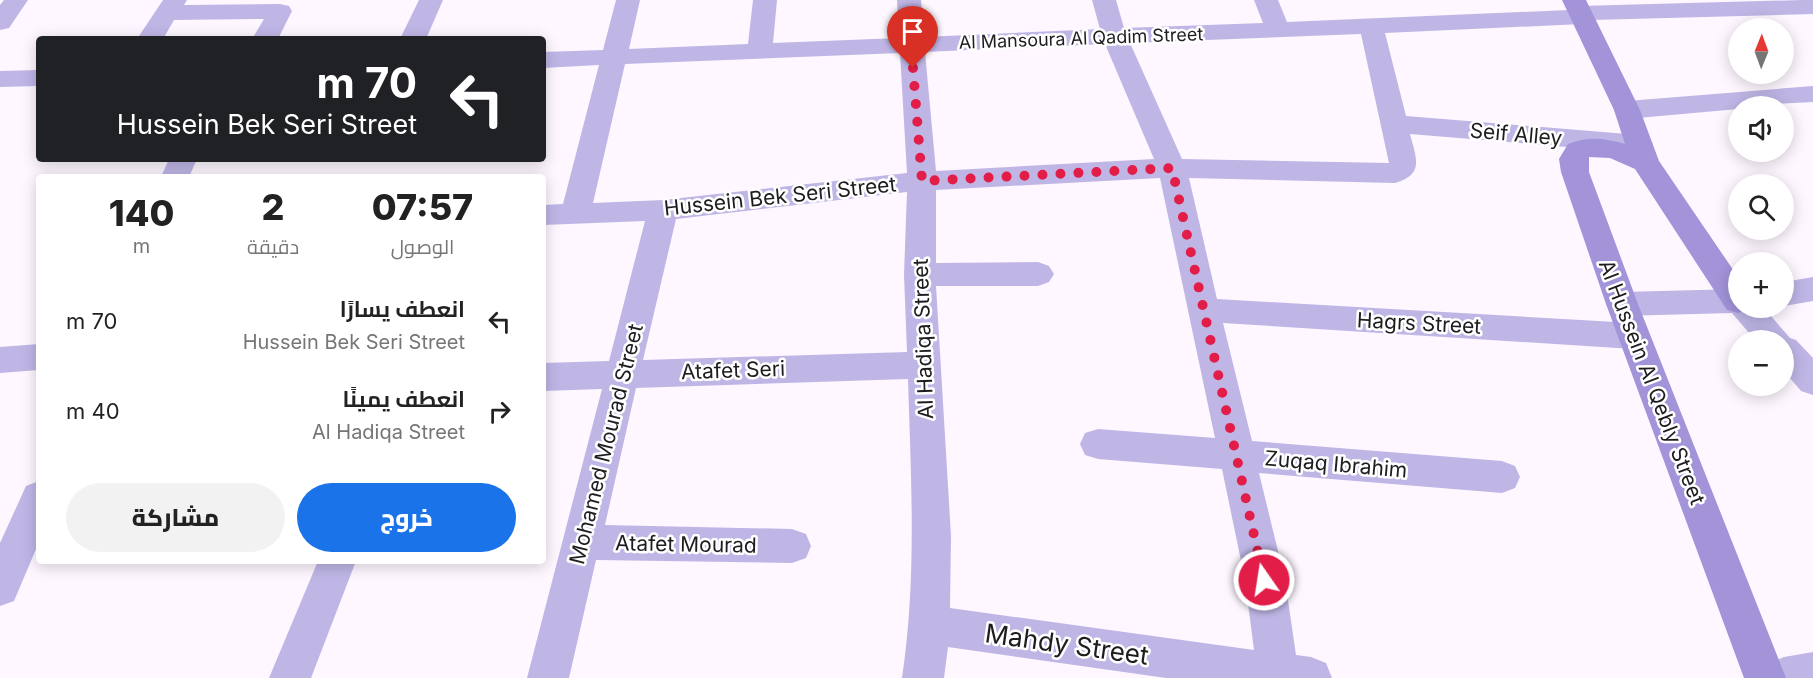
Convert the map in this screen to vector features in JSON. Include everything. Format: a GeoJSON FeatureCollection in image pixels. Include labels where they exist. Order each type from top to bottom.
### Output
{"type":"FeatureCollection","features":[{"type":"Feature","properties":{"kind":"main road"},"geometry":{"type":"LineString","coordinates":[[1578,10],[1627,110],[1642,153],[1728,286]]}},
{"type":"Feature","properties":{"kind":"main road","name":"Al Hussein Al Qebly Street"},"geometry":{"type":"LineString","coordinates":[[1642,153],[1592,147],[1581,150],[1575,155],[1572,163],[1628,320],[1765,678]]}},
{"type":"Feature","properties":{"kind":"street"},"geometry":{"type":"LineString","coordinates":[[0,23],[16,0]]}},
{"type":"Feature","properties":{"kind":"street"},"geometry":{"type":"LineString","coordinates":[[414,36],[431,0]]}},
{"type":"Feature","properties":{"kind":"street"},"geometry":{"type":"LineString","coordinates":[[575,214],[628,0]]}},
{"type":"Feature","properties":{"kind":"street"},"geometry":{"type":"LineString","coordinates":[[760,51],[765,0]]}},
{"type":"Feature","properties":{"kind":"street","name":"Al Hadiqa Street"},"geometry":{"type":"LineString","coordinates":[[909,0],[922,181],[920,275],[932,536],[930,625],[923,678]]}},
{"type":"Feature","properties":{"kind":"street"},"geometry":{"type":"LineString","coordinates":[[1104,0],[1114,36],[1172,168],[1235,455],[1289,676]]}},
{"type":"Feature","properties":{"kind":"street"},"geometry":{"type":"LineString","coordinates":[[1266,0],[1278,29]]}},
{"type":"Feature","properties":{"kind":"street","name":"Al Mansoura Al Qadim Street"},"geometry":{"type":"LineString","coordinates":[[546,60],[1371,25],[1436,11],[1723,6],[1813,7]]}},
{"type":"Feature","properties":{"kind":"street"},"geometry":{"type":"LineString","coordinates":[[152,36],[170,7],[280,10],[267,36]]}},
{"type":"Feature","properties":{"kind":"street"},"geometry":{"type":"LineString","coordinates":[[1371,25],[1393,124]]}},
{"type":"Feature","properties":{"kind":"street"},"geometry":{"type":"LineString","coordinates":[[0,79],[36,78]]}},
{"type":"Feature","properties":{"kind":"street"},"geometry":{"type":"LineString","coordinates":[[1792,84],[1809,98]]}},
{"type":"Feature","properties":{"kind":"street"},"geometry":{"type":"LineString","coordinates":[[1627,110],[1809,98]]}},
{"type":"Feature","properties":{"kind":"street","name":"Seif Alley"},"geometry":{"type":"LineString","coordinates":[[1393,124],[1642,153]]}},
{"type":"Feature","properties":{"kind":"street","name":"Hussein Bek Seri Street"},"geometry":{"type":"LineString","coordinates":[[546,215],[663,210],[922,181],[1172,168],[1395,173],[1401,170],[1403,162],[1393,124]]}},
{"type":"Feature","properties":{"kind":"street","name":"Mohamed Mourad Street"},"geometry":{"type":"LineString","coordinates":[[548,678],[663,210]]}},
{"type":"Feature","properties":{"kind":"street"},"geometry":{"type":"LineString","coordinates":[[920,275],[1038,274]]}},
{"type":"Feature","properties":{"kind":"street"},"geometry":{"type":"LineString","coordinates":[[1794,292],[1813,289]]}},
{"type":"Feature","properties":{"kind":"street","name":"Hagrs Street"},"geometry":{"type":"LineString","coordinates":[[1204,310],[1628,320],[1728,303]]}},
{"type":"Feature","properties":{"kind":"street"},"geometry":{"type":"LineString","coordinates":[[1754,318],[1766,330]]}},
{"type":"Feature","properties":{"kind":"street"},"geometry":{"type":"LineString","coordinates":[[0,360],[36,357]]}},
{"type":"Feature","properties":{"kind":"street"},"geometry":{"type":"LineString","coordinates":[[1794,360],[1813,381]]}},
{"type":"Feature","properties":{"kind":"street","name":"Atafet Seri"},"geometry":{"type":"LineString","coordinates":[[546,377],[923,365]]}},
{"type":"Feature","properties":{"kind":"street","name":"Zuqaq Ibrahim"},"geometry":{"type":"LineString","coordinates":[[1098,444],[1502,477]]}},
{"type":"Feature","properties":{"kind":"street"},"geometry":{"type":"LineString","coordinates":[[0,588],[36,509]]}},
{"type":"Feature","properties":{"kind":"street","name":"Atafet Mourad"},"geometry":{"type":"LineString","coordinates":[[581,542],[792,546]]}},
{"type":"Feature","properties":{"kind":"street"},"geometry":{"type":"LineString","coordinates":[[290,678],[336,564]]}},
{"type":"Feature","properties":{"kind":"street","name":"Mahdy Street"},"geometry":{"type":"LineString","coordinates":[[930,625],[1289,676]]}},
{"type":"Feature","properties":{"kind":"street"},"geometry":{"type":"LineString","coordinates":[[1784,678],[1813,673]]}},
{"type":"Feature","properties":{"kind":"route"},"geometry":{"type":"LineString","coordinates":[[913,68],[922,181],[1172,168],[1264,580]]}}]}
